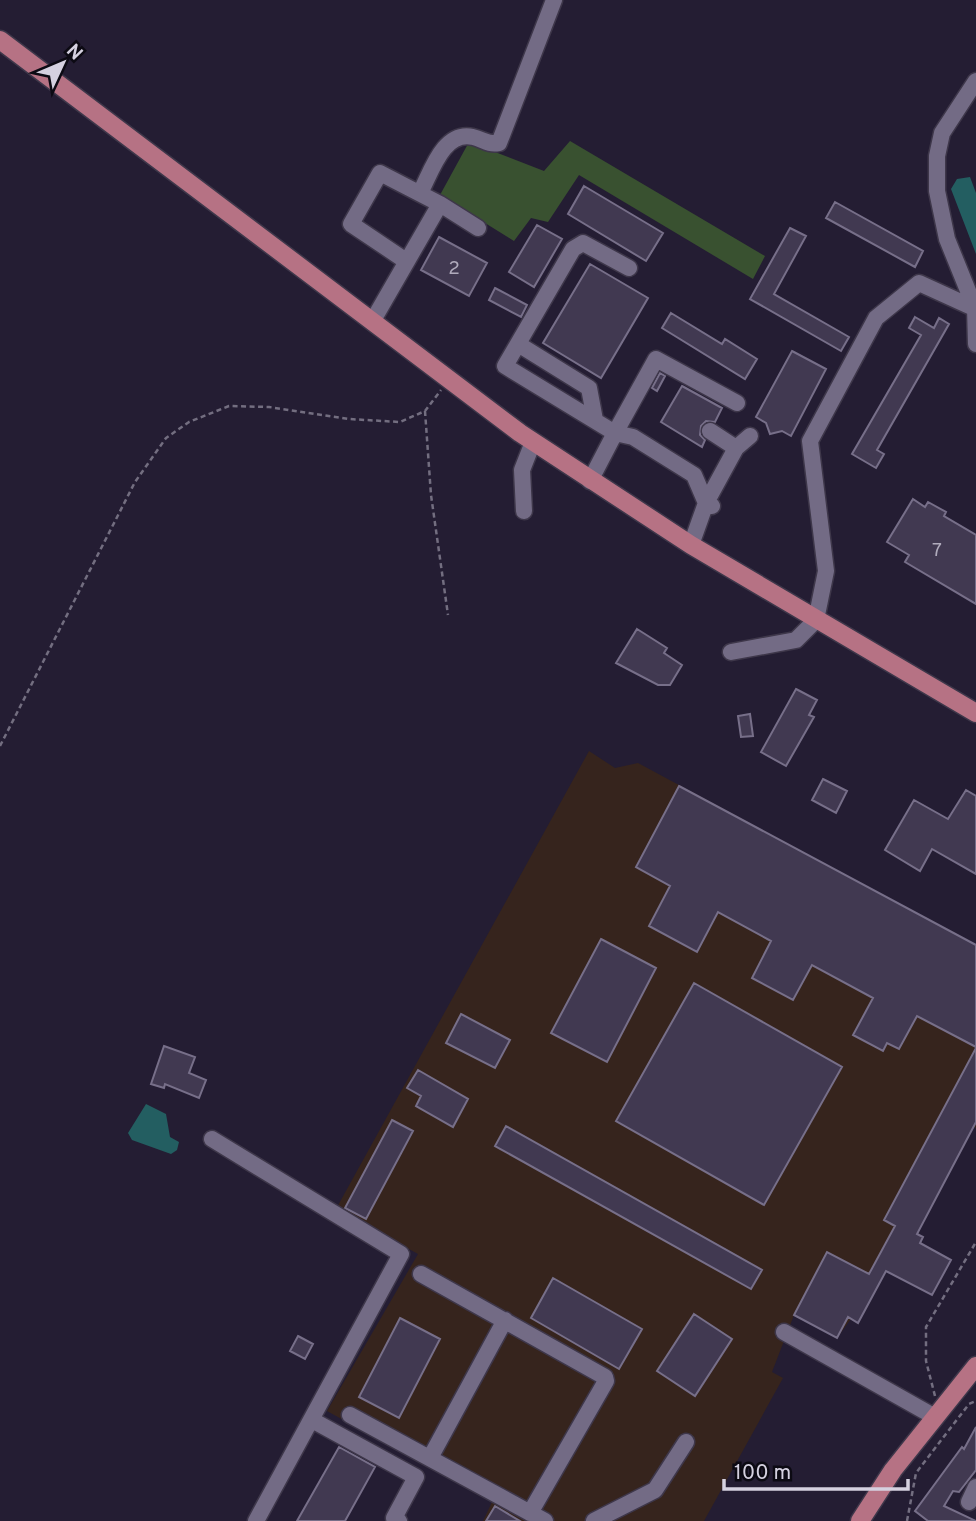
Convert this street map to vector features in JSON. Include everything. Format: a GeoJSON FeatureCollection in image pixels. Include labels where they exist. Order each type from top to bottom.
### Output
{"type":"FeatureCollection","features":[{"type":"Feature","properties":{"kind":"main road"},"geometry":{"type":"LineString","coordinates":[[0,40],[447,382],[533,442],[691,545],[976,713]]}},
{"type":"Feature","properties":{"kind":"main road"},"geometry":{"type":"LineString","coordinates":[[860,1521],[936,1408],[974,1373]]}},
{"type":"Feature","properties":{"kind":"lane"},"geometry":{"type":"LineString","coordinates":[[420,193],[447,143],[460,136],[473,137],[489,145],[499,143],[554,0]]}},
{"type":"Feature","properties":{"kind":"lane"},"geometry":{"type":"LineString","coordinates":[[976,81],[943,133],[937,156],[937,191],[947,239],[976,308],[976,344]]}},
{"type":"Feature","properties":{"kind":"lane"},"geometry":{"type":"LineString","coordinates":[[406,261],[351,224],[380,173],[440,204],[478,228]]}},
{"type":"Feature","properties":{"kind":"lane"},"geometry":{"type":"LineString","coordinates":[[372,323],[440,204]]}},
{"type":"Feature","properties":{"kind":"lane"},"geometry":{"type":"LineString","coordinates":[[629,268],[583,243],[573,249],[505,366],[615,433],[633,437],[694,475],[710,505]]}},
{"type":"Feature","properties":{"kind":"lane"},"geometry":{"type":"LineString","coordinates":[[731,652],[796,640],[816,620],[826,571],[810,441],[876,318],[919,283],[976,308]]}},
{"type":"Feature","properties":{"kind":"lane"},"geometry":{"type":"LineString","coordinates":[[518,344],[589,388],[595,420]]}},
{"type":"Feature","properties":{"kind":"lane"},"geometry":{"type":"LineString","coordinates":[[590,481],[656,359],[737,403]]}},
{"type":"Feature","properties":{"kind":"lane"},"geometry":{"type":"LineString","coordinates":[[710,431],[736,448]]}},
{"type":"Feature","properties":{"kind":"lane"},"geometry":{"type":"LineString","coordinates":[[691,545],[736,448],[750,436]]}},
{"type":"Feature","properties":{"kind":"lane"},"geometry":{"type":"LineString","coordinates":[[524,511],[522,470],[533,442]]}},
{"type":"Feature","properties":{"kind":"lane"},"geometry":{"type":"LineString","coordinates":[[212,1139],[401,1254],[256,1521]]}},
{"type":"Feature","properties":{"kind":"lane"},"geometry":{"type":"LineString","coordinates":[[421,1274],[605,1377],[606,1381],[530,1513]]}},
{"type":"Feature","properties":{"kind":"lane"},"geometry":{"type":"LineString","coordinates":[[430,1458],[505,1320]]}},
{"type":"Feature","properties":{"kind":"lane"},"geometry":{"type":"LineString","coordinates":[[785,1332],[936,1408]]}},
{"type":"Feature","properties":{"kind":"lane"},"geometry":{"type":"LineString","coordinates":[[350,1415],[545,1521]]}},
{"type":"Feature","properties":{"kind":"lane"},"geometry":{"type":"LineString","coordinates":[[312,1420],[416,1477],[394,1518],[399,1521]]}},
{"type":"Feature","properties":{"kind":"lane"},"geometry":{"type":"LineString","coordinates":[[594,1521],[655,1490],[686,1441]]}},
{"type":"Feature","properties":{"kind":"path"},"geometry":{"type":"LineString","coordinates":[[0,746],[135,482],[166,438],[190,422],[229,406],[270,407],[349,419],[400,422],[425,411],[447,382]]}},
{"type":"Feature","properties":{"kind":"path"},"geometry":{"type":"LineString","coordinates":[[425,411],[431,495],[448,615]]}},
{"type":"Feature","properties":{"kind":"path"},"geometry":{"type":"LineString","coordinates":[[936,1408],[926,1361],[926,1327],[976,1242]]}},
{"type":"Feature","properties":{"kind":"path"},"geometry":{"type":"LineString","coordinates":[[907,1521],[916,1474],[969,1404],[976,1401]]}},
{"type":"Feature","properties":{"kind":"shaded area"},"geometry":{"type":"Polygon","coordinates":[[[570,141],[765,256],[753,279],[579,175],[548,222],[531,218],[514,241],[440,195],[469,142],[544,171],[570,141]]]}},
{"type":"Feature","properties":{"kind":"shaded area"},"geometry":{"type":"Polygon","coordinates":[[[970,177],[976,193],[976,254],[951,189],[957,179],[970,177]]]}},
{"type":"Feature","properties":{"kind":"shaded area"},"geometry":{"type":"Polygon","coordinates":[[[589,751],[615,768],[638,763],[976,945],[976,1128],[973,1127],[917,1233],[923,1237],[920,1244],[951,1260],[932,1295],[886,1271],[837,1338],[794,1315],[772,1372],[783,1378],[704,1521],[483,1521],[492,1502],[327,1411],[418,1254],[336,1209],[589,751]]]}},
{"type":"Feature","properties":{"kind":"shaded area"},"geometry":{"type":"Polygon","coordinates":[[[146,1104],[166,1114],[170,1137],[179,1142],[177,1150],[171,1154],[132,1140],[128,1133],[146,1104]]]}},
{"type":"Feature","properties":{"kind":"building"},"geometry":{"type":"Polygon","coordinates":[[[584,186],[663,233],[646,261],[568,214],[584,186]]]}},
{"type":"Feature","properties":{"kind":"building"},"geometry":{"type":"Polygon","coordinates":[[[835,202],[923,251],[915,267],[826,218],[835,202]]]}},
{"type":"Feature","properties":{"kind":"building"},"geometry":{"type":"Polygon","coordinates":[[[537,225],[562,239],[534,287],[509,272],[537,225]]]}},
{"type":"Feature","properties":{"kind":"building"},"geometry":{"type":"Polygon","coordinates":[[[790,228],[806,236],[774,294],[849,337],[841,351],[750,299],[790,228]]]}},
{"type":"Feature","properties":{"kind":"building"},"geometry":{"type":"Polygon","coordinates":[[[439,237],[487,263],[469,296],[421,270],[439,237]]]}},
{"type":"Feature","properties":{"kind":"building"},"geometry":{"type":"Polygon","coordinates":[[[590,264],[648,298],[601,378],[543,343],[590,264]]]}},
{"type":"Feature","properties":{"kind":"building"},"geometry":{"type":"Polygon","coordinates":[[[495,288],[527,305],[521,317],[489,300],[495,288]]]}},
{"type":"Feature","properties":{"kind":"building"},"geometry":{"type":"Polygon","coordinates":[[[671,313],[722,344],[725,339],[757,359],[745,379],[662,328],[671,313]]]}},
{"type":"Feature","properties":{"kind":"building"},"geometry":{"type":"Polygon","coordinates":[[[915,317],[934,328],[939,318],[949,324],[877,450],[884,454],[876,468],[852,454],[921,335],[909,328],[915,317]]]}},
{"type":"Feature","properties":{"kind":"building"},"geometry":{"type":"Polygon","coordinates":[[[792,351],[826,369],[791,436],[782,431],[770,434],[766,423],[756,417],[792,351]]]}},
{"type":"Feature","properties":{"kind":"building"},"geometry":{"type":"Polygon","coordinates":[[[660,373],[665,376],[657,391],[652,388],[660,373]]]}},
{"type":"Feature","properties":{"kind":"building"},"geometry":{"type":"Polygon","coordinates":[[[682,386],[722,408],[715,422],[706,421],[701,426],[700,435],[705,440],[702,447],[661,422],[682,386]]]}},
{"type":"Feature","properties":{"kind":"building"},"geometry":{"type":"Polygon","coordinates":[[[913,499],[925,507],[928,502],[946,512],[944,516],[976,535],[976,604],[905,562],[909,555],[887,542],[913,499]]]}},
{"type":"Feature","properties":{"kind":"building"},"geometry":{"type":"Polygon","coordinates":[[[637,629],[667,648],[664,653],[682,665],[670,685],[658,685],[616,663],[637,629]]]}},
{"type":"Feature","properties":{"kind":"building"},"geometry":{"type":"Polygon","coordinates":[[[796,689],[817,700],[809,715],[814,717],[786,766],[761,752],[796,689]]]}},
{"type":"Feature","properties":{"kind":"building"},"geometry":{"type":"Polygon","coordinates":[[[750,714],[753,736],[741,737],[738,716],[750,714]]]}},
{"type":"Feature","properties":{"kind":"building"},"geometry":{"type":"Polygon","coordinates":[[[823,779],[847,791],[836,813],[812,800],[823,779]]]}},
{"type":"Feature","properties":{"kind":"building"},"geometry":{"type":"Polygon","coordinates":[[[679,786],[976,945],[976,1047],[917,1016],[899,1049],[887,1043],[883,1051],[853,1035],[873,998],[812,965],[793,1000],[752,978],[771,941],[718,912],[697,952],[649,926],[670,886],[636,867],[679,786]]]}},
{"type":"Feature","properties":{"kind":"building"},"geometry":{"type":"Polygon","coordinates":[[[966,790],[976,796],[976,874],[932,849],[920,871],[885,850],[914,800],[948,819],[966,790]]]}},
{"type":"Feature","properties":{"kind":"building"},"geometry":{"type":"Polygon","coordinates":[[[601,939],[656,968],[607,1062],[551,1033],[601,939]]]}},
{"type":"Feature","properties":{"kind":"building"},"geometry":{"type":"Polygon","coordinates":[[[694,983],[842,1067],[764,1205],[616,1121],[694,983]]]}},
{"type":"Feature","properties":{"kind":"building"},"geometry":{"type":"Polygon","coordinates":[[[461,1014],[510,1040],[495,1068],[446,1043],[461,1014]]]}},
{"type":"Feature","properties":{"kind":"building"},"geometry":{"type":"Polygon","coordinates":[[[164,1046],[195,1057],[189,1073],[206,1080],[199,1098],[165,1084],[164,1088],[151,1084],[164,1046]]]}},
{"type":"Feature","properties":{"kind":"building"},"geometry":{"type":"Polygon","coordinates":[[[976,1048],[976,1122],[917,1234],[923,1237],[920,1243],[951,1260],[932,1295],[886,1271],[858,1323],[848,1317],[837,1338],[794,1315],[827,1252],[869,1274],[895,1226],[884,1220],[976,1048]]]}},
{"type":"Feature","properties":{"kind":"building"},"geometry":{"type":"Polygon","coordinates":[[[418,1070],[468,1099],[453,1127],[416,1106],[421,1096],[407,1088],[418,1070]]]}},
{"type":"Feature","properties":{"kind":"building"},"geometry":{"type":"Polygon","coordinates":[[[392,1120],[413,1131],[366,1219],[345,1208],[392,1120]]]}},
{"type":"Feature","properties":{"kind":"building"},"geometry":{"type":"Polygon","coordinates":[[[506,1126],[762,1270],[751,1289],[495,1146],[506,1126]]]}},
{"type":"Feature","properties":{"kind":"building"},"geometry":{"type":"Polygon","coordinates":[[[553,1278],[642,1329],[619,1369],[531,1318],[553,1278]]]}},
{"type":"Feature","properties":{"kind":"building"},"geometry":{"type":"Polygon","coordinates":[[[694,1314],[732,1339],[695,1396],[657,1371],[694,1314]]]}},
{"type":"Feature","properties":{"kind":"building"},"geometry":{"type":"Polygon","coordinates":[[[400,1318],[440,1339],[399,1418],[359,1397],[400,1318]]]}},
{"type":"Feature","properties":{"kind":"building"},"geometry":{"type":"Polygon","coordinates":[[[298,1336],[313,1344],[305,1359],[290,1351],[298,1336]]]}},
{"type":"Feature","properties":{"kind":"building"},"geometry":{"type":"Polygon","coordinates":[[[976,1427],[976,1470],[959,1492],[953,1491],[944,1506],[976,1521],[928,1521],[915,1511],[962,1447],[964,1449],[976,1427]]]}},
{"type":"Feature","properties":{"kind":"building"},"geometry":{"type":"Polygon","coordinates":[[[339,1447],[375,1467],[345,1521],[297,1521],[339,1447]]]}},
{"type":"Feature","properties":{"kind":"building"},"geometry":{"type":"Polygon","coordinates":[[[495,1506],[520,1521],[486,1521],[495,1506]]]}}]}
